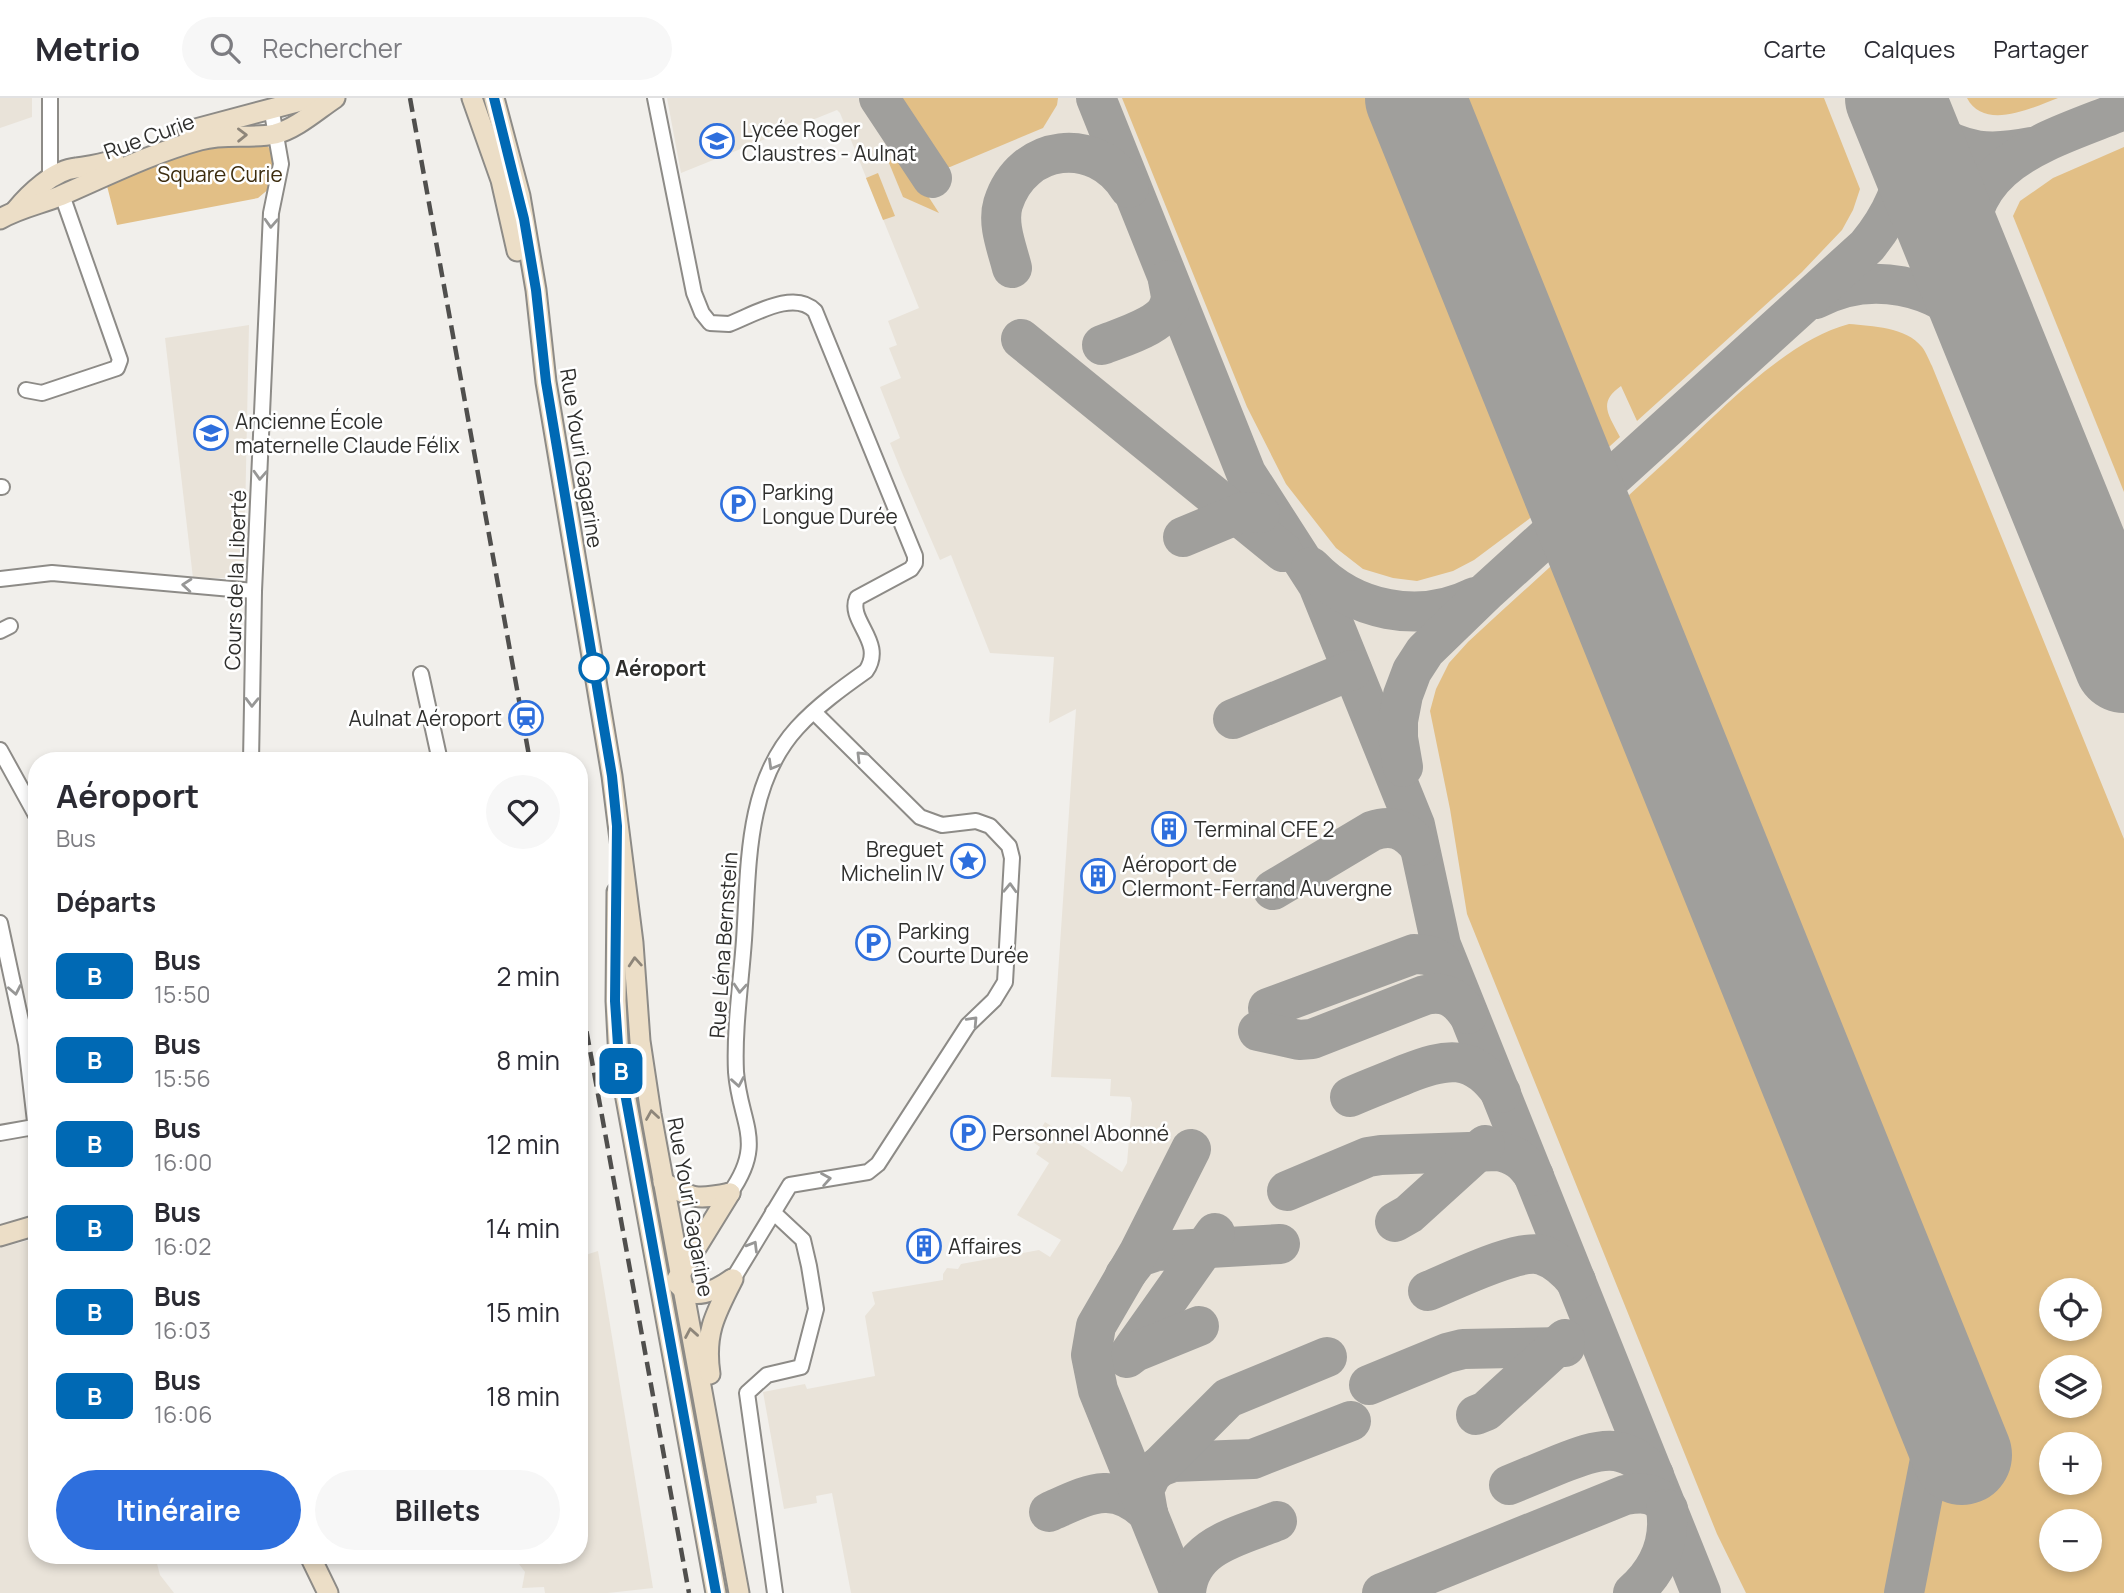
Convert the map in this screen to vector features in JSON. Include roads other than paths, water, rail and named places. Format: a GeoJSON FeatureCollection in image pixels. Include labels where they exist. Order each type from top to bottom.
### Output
{"type":"FeatureCollection","features":[{"type":"Feature","properties":{"kind":"main road","name":"Rue Curie"},"geometry":{"type":"LineString","coordinates":[[8,214],[50,178],[75,168],[90,168],[195,128],[312,98]]}},
{"type":"Feature","properties":{"kind":"main road","name":"Rue Curie"},"geometry":{"type":"LineString","coordinates":[[8,214],[200,140],[220,136],[277,133],[300,122],[335,98]]}},
{"type":"Feature","properties":{"kind":"main road"},"geometry":{"type":"LineString","coordinates":[[472,98],[501,180],[546,382]]}},
{"type":"Feature","properties":{"kind":"main road","name":"Rue Youri Gagarine"},"geometry":{"type":"LineString","coordinates":[[494,98],[520,196],[536,290],[546,382],[612,776],[633,943],[640,1041],[680,1281],[739,1593]]}},
{"type":"Feature","properties":{"kind":"main road","name":"Rue Youri Gagarine"},"geometry":{"type":"LineString","coordinates":[[617,826],[616,1035],[716,1593]]}},
{"type":"Feature","properties":{"kind":"main road"},"geometry":{"type":"LineString","coordinates":[[628,1104],[635,1119],[652,1223],[670,1276],[699,1294],[714,1291],[733,1279]]}},
{"type":"Feature","properties":{"kind":"main road"},"geometry":{"type":"LineString","coordinates":[[663,1182],[690,1197],[704,1199],[730,1193]]}},
{"type":"Feature","properties":{"kind":"main road"},"geometry":{"type":"LineString","coordinates":[[666,1314],[667,1304],[730,1193]]}},
{"type":"Feature","properties":{"kind":"main road"},"geometry":{"type":"LineString","coordinates":[[0,1236],[28,1228]]}},
{"type":"Feature","properties":{"kind":"main road"},"geometry":{"type":"LineString","coordinates":[[733,1279],[713,1318],[707,1354],[748,1593]]}},
{"type":"Feature","properties":{"kind":"main road"},"geometry":{"type":"LineString","coordinates":[[314,1564],[328,1593]]}},
{"type":"Feature","properties":{"kind":"street"},"geometry":{"type":"LineString","coordinates":[[50,98],[50,178]]}},
{"type":"Feature","properties":{"kind":"street","name":"Rue Léna Bernstein"},"geometry":{"type":"LineString","coordinates":[[655,98],[694,293],[702,313],[710,323],[729,324],[788,301],[811,306],[821,323],[912,547],[915,563],[911,569],[857,598],[856,609],[872,646],[871,664],[796,729],[770,769],[758,796],[751,833],[736,1074],[750,1147],[743,1172],[730,1193]]}},
{"type":"Feature","properties":{"kind":"street","name":"Cours de la Liberté"},"geometry":{"type":"LineString","coordinates":[[251,752],[254,592],[271,213],[281,164],[271,107]]}},
{"type":"Feature","properties":{"kind":"street"},"geometry":{"type":"LineString","coordinates":[[26,390],[42,393],[117,368],[120,360],[62,195]]}},
{"type":"Feature","properties":{"kind":"street"},"geometry":{"type":"LineString","coordinates":[[0,579],[52,573],[254,592]]}},
{"type":"Feature","properties":{"kind":"street"},"geometry":{"type":"LineString","coordinates":[[421,674],[438,752]]}},
{"type":"Feature","properties":{"kind":"street"},"geometry":{"type":"LineString","coordinates":[[733,1279],[790,1185],[868,1171],[878,1164],[968,1025],[994,1000],[1006,981],[1011,868],[1009,846],[990,826],[976,821],[942,825],[920,817],[814,712]]}},
{"type":"Feature","properties":{"kind":"street"},"geometry":{"type":"LineString","coordinates":[[0,750],[28,801]]}},
{"type":"Feature","properties":{"kind":"street"},"geometry":{"type":"LineString","coordinates":[[0,923],[28,1062]]}},
{"type":"Feature","properties":{"kind":"street"},"geometry":{"type":"LineString","coordinates":[[0,1133],[28,1133]]}},
{"type":"Feature","properties":{"kind":"street"},"geometry":{"type":"LineString","coordinates":[[773,1212],[799,1236],[806,1247],[817,1309],[801,1367],[767,1374],[747,1393],[775,1593]]}},
{"type":"Feature","properties":{"kind":"railway"},"geometry":{"type":"LineString","coordinates":[[410,98],[528,752]]}},
{"type":"Feature","properties":{"kind":"railway"},"geometry":{"type":"LineString","coordinates":[[588,1039],[689,1593]]}},
{"type":"Feature","properties":{"kind":"place","name":"Lycée Roger Claustres - Aulnat"},"geometry":{"type":"Point","coordinates":[717,141]}},
{"type":"Feature","properties":{"kind":"place","name":"Ancienne École maternelle Claude Félix"},"geometry":{"type":"Point","coordinates":[211,433]}},
{"type":"Feature","properties":{"kind":"place","name":"Parking Longue Durée"},"geometry":{"type":"Point","coordinates":[738,504]}},
{"type":"Feature","properties":{"kind":"place","name":"Aéroport"},"geometry":{"type":"Point","coordinates":[594,668]}},
{"type":"Feature","properties":{"kind":"place","name":"Aulnat Aéroport"},"geometry":{"type":"Point","coordinates":[526,718]}},
{"type":"Feature","properties":{"kind":"place","name":"Terminal CFE 2"},"geometry":{"type":"Point","coordinates":[1169,829]}},
{"type":"Feature","properties":{"kind":"place","name":"Breguet Michelin IV"},"geometry":{"type":"Point","coordinates":[968,861]}},
{"type":"Feature","properties":{"kind":"place","name":"Aéroport de Clermont-Ferrand Auvergne"},"geometry":{"type":"Point","coordinates":[1098,876]}},
{"type":"Feature","properties":{"kind":"place","name":"Parking Courte Durée"},"geometry":{"type":"Point","coordinates":[873,943]}},
{"type":"Feature","properties":{"kind":"place","name":"Personnel Abonné"},"geometry":{"type":"Point","coordinates":[968,1133]}},
{"type":"Feature","properties":{"kind":"place","name":"Affaires"},"geometry":{"type":"Point","coordinates":[924,1246]}},
{"type":"Feature","properties":{"kind":"park label","name":"Square Curie"},"geometry":{"type":"Point","coordinates":[220,174]}}]}
